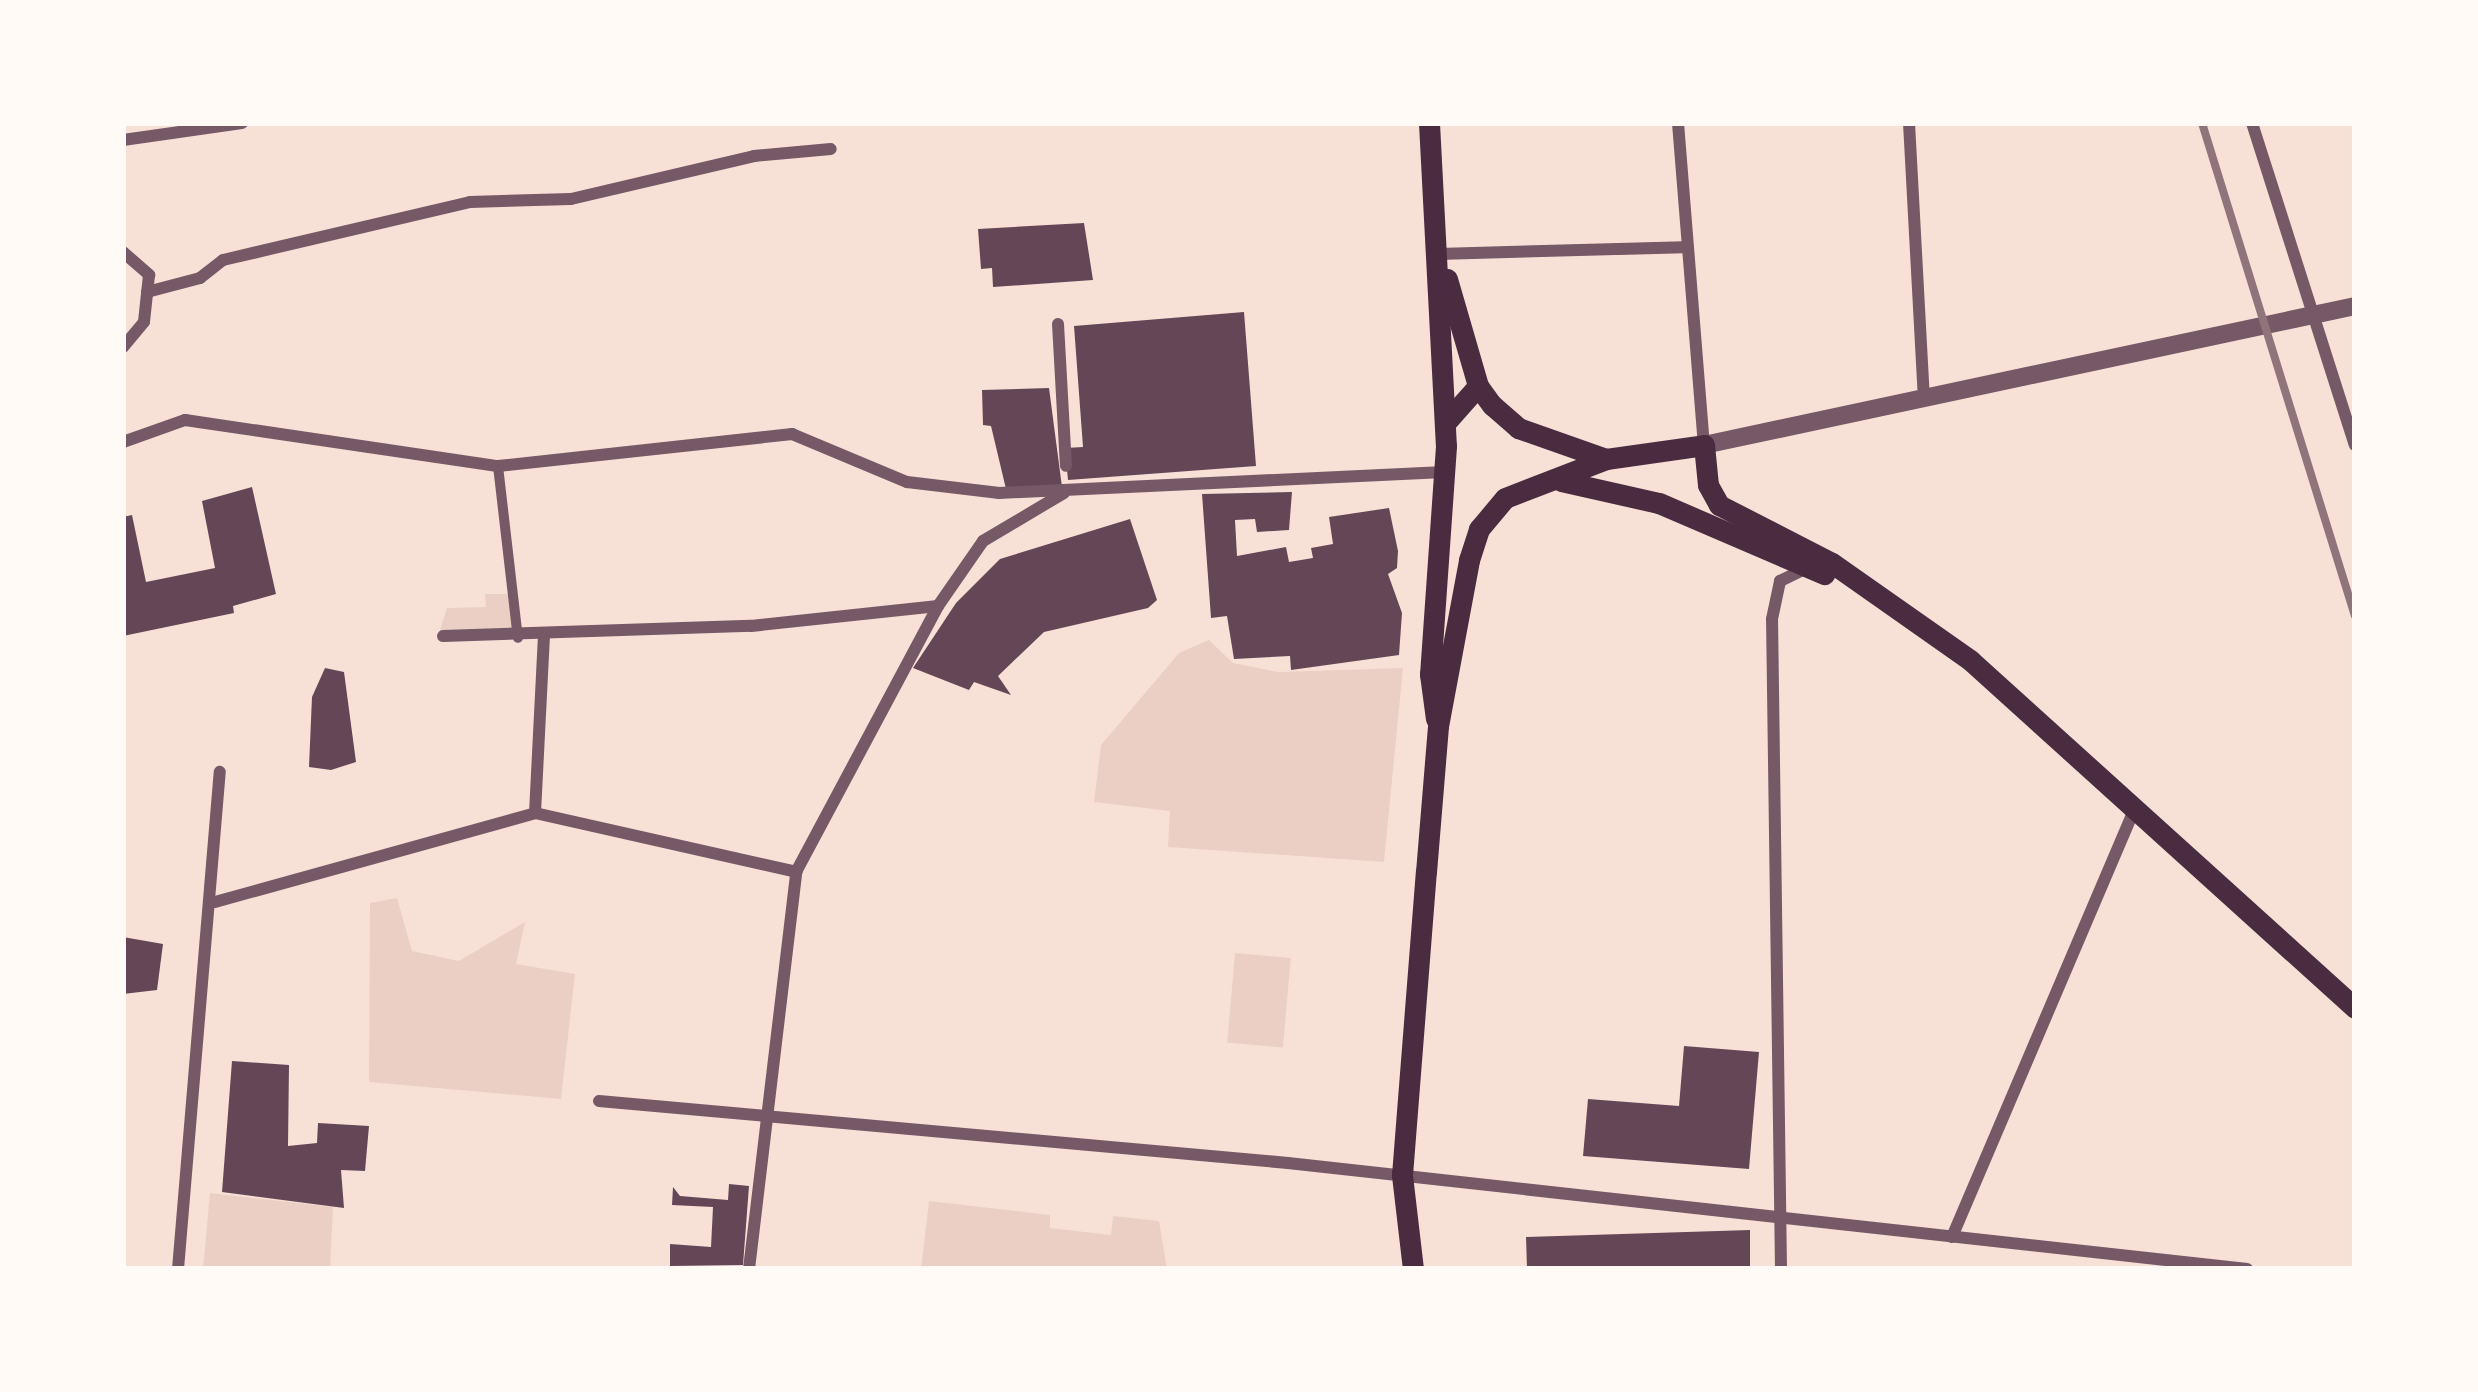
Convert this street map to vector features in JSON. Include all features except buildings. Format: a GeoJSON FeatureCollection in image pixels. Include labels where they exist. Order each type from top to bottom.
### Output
{"type":"FeatureCollection","features":[{"type":"Feature","properties":{"kind":"main road"},"geometry":{"type":"LineString","coordinates":[[1429,123],[1446,422],[1430,674],[1438,726]]}},
{"type":"Feature","properties":{"kind":"main road"},"geometry":{"type":"LineString","coordinates":[[1438,254],[1477,380],[1518,428],[1606,459]]}},
{"type":"Feature","properties":{"kind":"main road"},"geometry":{"type":"LineString","coordinates":[[1446,422],[1477,380]]}},
{"type":"Feature","properties":{"kind":"main road"},"geometry":{"type":"LineString","coordinates":[[1413,1269],[1402,1175],[1438,726],[1483,524],[1517,490],[1561,481],[1606,459],[1704,445],[1712,495],[1745,531],[1810,569],[1864,585]]}},
{"type":"Feature","properties":{"kind":"main road"},"geometry":{"type":"LineString","coordinates":[[1561,481],[1659,503],[1745,531],[1864,585],[1970,660],[2355,1009]]}},
{"type":"Feature","properties":{"kind":"street"},"geometry":{"type":"LineString","coordinates":[[123,140],[242,123]]}},
{"type":"Feature","properties":{"kind":"street"},"geometry":{"type":"LineString","coordinates":[[1678,123],[1684,247],[1704,445],[2355,307]]}},
{"type":"Feature","properties":{"kind":"street"},"geometry":{"type":"LineString","coordinates":[[1909,123],[1924,399]]}},
{"type":"Feature","properties":{"kind":"street"},"geometry":{"type":"LineString","coordinates":[[2252,123],[2355,446]]}},
{"type":"Feature","properties":{"kind":"street"},"geometry":{"type":"LineString","coordinates":[[147,292],[200,278],[224,260],[470,202],[571,199],[754,156],[831,149]]}},
{"type":"Feature","properties":{"kind":"street"},"geometry":{"type":"LineString","coordinates":[[1438,254],[1684,247]]}},
{"type":"Feature","properties":{"kind":"street"},"geometry":{"type":"LineString","coordinates":[[123,252],[149,275],[144,322],[123,347]]}},
{"type":"Feature","properties":{"kind":"street"},"geometry":{"type":"LineString","coordinates":[[1058,324],[1066,466]]}},
{"type":"Feature","properties":{"kind":"street"},"geometry":{"type":"LineString","coordinates":[[123,442],[184,420],[498,466],[792,434],[907,482],[947,490],[1445,472]]}},
{"type":"Feature","properties":{"kind":"street"},"geometry":{"type":"LineString","coordinates":[[498,466],[518,638]]}},
{"type":"Feature","properties":{"kind":"street"},"geometry":{"type":"LineString","coordinates":[[749,1269],[761,1112],[796,872],[938,606],[983,541],[1068,488]]}},
{"type":"Feature","properties":{"kind":"street"},"geometry":{"type":"LineString","coordinates":[[1781,1269],[1772,619],[1780,581],[1810,569]]}},
{"type":"Feature","properties":{"kind":"street"},"geometry":{"type":"LineString","coordinates":[[443,636],[518,638],[938,606]]}},
{"type":"Feature","properties":{"kind":"street"},"geometry":{"type":"LineString","coordinates":[[535,813],[544,635]]}},
{"type":"Feature","properties":{"kind":"street"},"geometry":{"type":"LineString","coordinates":[[178,1269],[215,902],[211,876],[220,772]]}},
{"type":"Feature","properties":{"kind":"street"},"geometry":{"type":"LineString","coordinates":[[1952,1237],[2136,806]]}},
{"type":"Feature","properties":{"kind":"street"},"geometry":{"type":"LineString","coordinates":[[215,902],[535,813],[796,872]]}},
{"type":"Feature","properties":{"kind":"street"},"geometry":{"type":"LineString","coordinates":[[599,1101],[761,1112],[1402,1175],[2248,1269]]}},
{"type":"Feature","properties":{"kind":"shaded area"},"geometry":{"type":"Polygon","coordinates":[[[485,594],[511,594],[514,635],[439,633],[447,608],[486,607],[485,594]]]}},
{"type":"Feature","properties":{"kind":"shaded area"},"geometry":{"type":"Polygon","coordinates":[[[1209,640],[1233,663],[1278,672],[1403,668],[1384,862],[1168,847],[1170,811],[1094,802],[1101,745],[1179,653],[1209,640]]]}},
{"type":"Feature","properties":{"kind":"shaded area"},"geometry":{"type":"Polygon","coordinates":[[[397,898],[412,951],[459,961],[525,922],[516,964],[575,974],[561,1099],[369,1082],[370,903],[397,898]]]}},
{"type":"Feature","properties":{"kind":"shaded area"},"geometry":{"type":"Polygon","coordinates":[[[1235,953],[1291,958],[1283,1048],[1227,1043],[1235,953]]]}},
{"type":"Feature","properties":{"kind":"shaded area"},"geometry":{"type":"Polygon","coordinates":[[[210,1193],[333,1207],[330,1269],[203,1269],[210,1193]]]}},
{"type":"Feature","properties":{"kind":"shaded area"},"geometry":{"type":"Polygon","coordinates":[[[929,1201],[1050,1215],[1050,1228],[1111,1235],[1113,1216],[1159,1221],[1167,1269],[921,1269],[929,1201]]]}},
{"type":"Feature","properties":{"kind":"railway"},"geometry":{"type":"LineString","coordinates":[[2202,123],[2355,616]]}}]}
